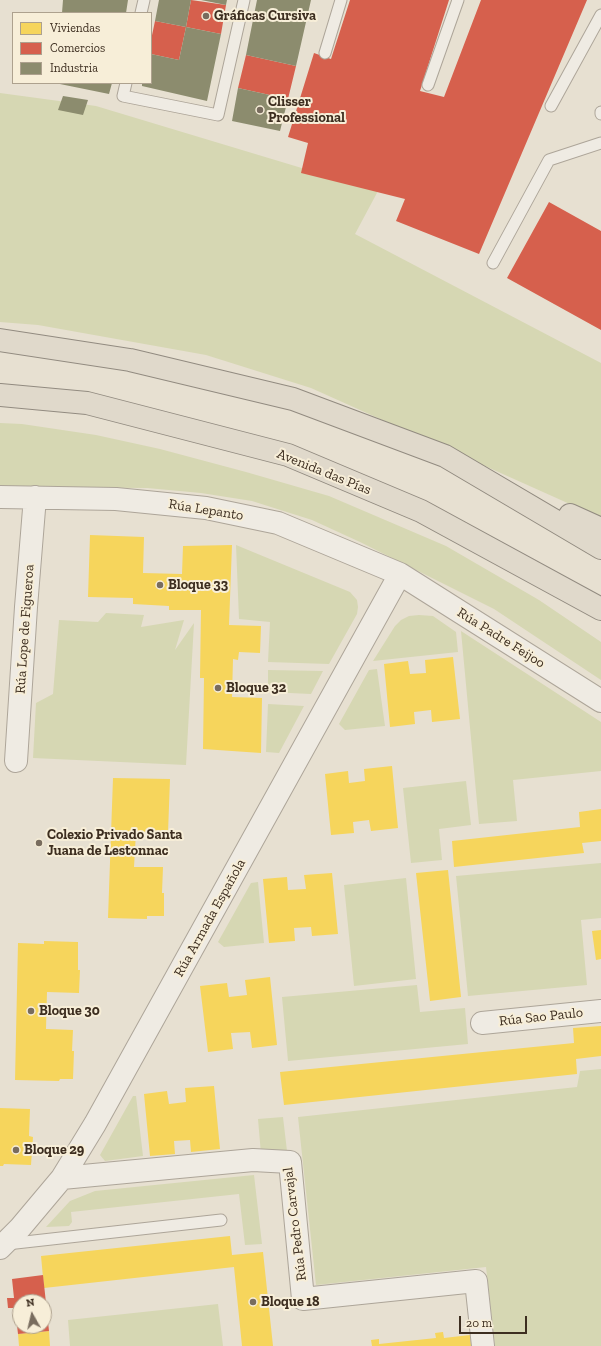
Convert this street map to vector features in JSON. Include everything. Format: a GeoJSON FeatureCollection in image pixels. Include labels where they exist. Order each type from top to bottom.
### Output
{"type":"FeatureCollection","features":[{"type":"Feature","properties":{"kind":"highway"},"geometry":{"type":"LineString","coordinates":[[0,340],[130,360],[293,399],[445,456],[601,529]]}},
{"type":"Feature","properties":{"kind":"highway","name":"Avenida das Pías"},"geometry":{"type":"LineString","coordinates":[[0,395],[86,403],[288,455],[421,511],[601,609]]}},
{"type":"Feature","properties":{"kind":"highway"},"geometry":{"type":"LineString","coordinates":[[445,456],[601,548]]}},
{"type":"Feature","properties":{"kind":"street","name":"Rúa Lepanto"},"geometry":{"type":"LineString","coordinates":[[0,496],[116,499],[206,508],[278,523],[400,574]]}},
{"type":"Feature","properties":{"kind":"street","name":"Rúa Lope de Figueroa"},"geometry":{"type":"LineString","coordinates":[[16,761],[35,497]]}},
{"type":"Feature","properties":{"kind":"street","name":"Rúa Padre Feijoo"},"geometry":{"type":"LineString","coordinates":[[400,574],[601,701]]}},
{"type":"Feature","properties":{"kind":"street","name":"Rúa Armada Española"},"geometry":{"type":"LineString","coordinates":[[2,1246],[20,1228],[62,1178],[114,1090],[400,574]]}},
{"type":"Feature","properties":{"kind":"street","name":"Rúa Sao Paulo"},"geometry":{"type":"LineString","coordinates":[[482,1023],[601,1011]]}},
{"type":"Feature","properties":{"kind":"street","name":"Rúa Pedro Carvajal"},"geometry":{"type":"LineString","coordinates":[[62,1178],[253,1160],[290,1162],[304,1299],[476,1281],[483,1346]]}},
{"type":"Feature","properties":{"kind":"lane"},"geometry":{"type":"LineString","coordinates":[[141,12],[144,0]]}},
{"type":"Feature","properties":{"kind":"lane"},"geometry":{"type":"LineString","coordinates":[[126,84],[123,96],[218,114],[244,0]]}},
{"type":"Feature","properties":{"kind":"lane"},"geometry":{"type":"LineString","coordinates":[[325,53],[341,0]]}},
{"type":"Feature","properties":{"kind":"lane"},"geometry":{"type":"LineString","coordinates":[[428,85],[458,0]]}},
{"type":"Feature","properties":{"kind":"lane"},"geometry":{"type":"LineString","coordinates":[[551,106],[601,14]]}},
{"type":"Feature","properties":{"kind":"lane"},"geometry":{"type":"LineString","coordinates":[[493,263],[549,160],[601,143]]}},
{"type":"Feature","properties":{"kind":"lane"},"geometry":{"type":"LineString","coordinates":[[2,1246],[221,1220]]}},
{"type":"Feature","properties":{"kind":"green space"},"geometry":{"type":"Polygon","coordinates":[[[0,93],[96,106],[378,191],[355,234],[601,363],[601,518],[311,388],[206,355],[38,325],[0,322],[0,93]]]}},
{"type":"Feature","properties":{"kind":"green space"},"geometry":{"type":"Polygon","coordinates":[[[0,423],[22,424],[96,435],[160,449],[246,472],[329,496],[446,546],[539,600],[601,642],[601,680],[494,609],[360,542],[312,520],[252,501],[201,493],[147,488],[0,487],[0,423]]]}},
{"type":"Feature","properties":{"kind":"green space"},"geometry":{"type":"Polygon","coordinates":[[[236,545],[350,592],[357,600],[357,614],[329,664],[268,662],[270,622],[239,619],[236,545]]]}},
{"type":"Feature","properties":{"kind":"green space"},"geometry":{"type":"Polygon","coordinates":[[[106,613],[144,615],[141,627],[184,620],[175,650],[194,623],[186,765],[33,758],[36,703],[53,694],[59,620],[98,622],[106,613]]]}},
{"type":"Feature","properties":{"kind":"green space"},"geometry":{"type":"Polygon","coordinates":[[[409,616],[433,616],[456,632],[458,652],[373,661],[395,626],[401,620],[409,616]]]}},
{"type":"Feature","properties":{"kind":"green space"},"geometry":{"type":"Polygon","coordinates":[[[461,631],[601,722],[601,771],[513,780],[517,821],[479,824],[461,631]]]}},
{"type":"Feature","properties":{"kind":"green space"},"geometry":{"type":"Polygon","coordinates":[[[377,669],[385,726],[345,730],[339,724],[369,670],[377,669]]]}},
{"type":"Feature","properties":{"kind":"green space"},"geometry":{"type":"Polygon","coordinates":[[[268,670],[323,671],[311,694],[268,692],[268,670]]]}},
{"type":"Feature","properties":{"kind":"green space"},"geometry":{"type":"Polygon","coordinates":[[[268,704],[304,706],[279,753],[266,752],[268,704]]]}},
{"type":"Feature","properties":{"kind":"green space"},"geometry":{"type":"Polygon","coordinates":[[[466,781],[471,825],[439,829],[442,860],[411,863],[403,788],[466,781]]]}},
{"type":"Feature","properties":{"kind":"green space"},"geometry":{"type":"Polygon","coordinates":[[[601,863],[601,918],[581,920],[587,985],[468,996],[456,876],[601,863]]]}},
{"type":"Feature","properties":{"kind":"green space"},"geometry":{"type":"Polygon","coordinates":[[[406,878],[416,979],[354,986],[344,885],[406,878]]]}},
{"type":"Feature","properties":{"kind":"green space"},"geometry":{"type":"Polygon","coordinates":[[[258,882],[264,943],[224,947],[218,942],[251,883],[258,882]]]}},
{"type":"Feature","properties":{"kind":"green space"},"geometry":{"type":"Polygon","coordinates":[[[417,985],[420,1012],[465,1008],[468,1044],[288,1061],[282,997],[417,985]]]}},
{"type":"Feature","properties":{"kind":"green space"},"geometry":{"type":"Polygon","coordinates":[[[601,1069],[601,1346],[495,1346],[486,1267],[316,1285],[298,1117],[577,1087],[580,1071],[601,1069]]]}},
{"type":"Feature","properties":{"kind":"green space"},"geometry":{"type":"Polygon","coordinates":[[[133,1096],[136,1096],[143,1156],[105,1161],[100,1155],[133,1096]]]}},
{"type":"Feature","properties":{"kind":"green space"},"geometry":{"type":"Polygon","coordinates":[[[283,1117],[287,1151],[261,1154],[258,1119],[283,1117]]]}},
{"type":"Feature","properties":{"kind":"green space"},"geometry":{"type":"Polygon","coordinates":[[[254,1175],[262,1244],[245,1245],[239,1194],[71,1212],[72,1222],[69,1226],[46,1227],[70,1201],[95,1191],[254,1175]]]}},
{"type":"Feature","properties":{"kind":"green space"},"geometry":{"type":"Polygon","coordinates":[[[218,1304],[223,1346],[70,1346],[68,1320],[218,1304]]]}},
{"type":"Feature","properties":{"kind":"building: Viviendas"},"geometry":{"type":"Polygon","coordinates":[[[90,535],[144,537],[143,573],[182,574],[183,546],[232,545],[229,625],[261,626],[260,653],[239,652],[238,660],[233,659],[232,697],[262,698],[261,753],[203,749],[204,678],[200,678],[201,610],[169,610],[169,606],[133,604],[133,598],[88,597],[90,535]]]}},
{"type":"Feature","properties":{"kind":"building: Viviendas"},"geometry":{"type":"Polygon","coordinates":[[[453,657],[460,719],[432,722],[431,710],[414,712],[415,724],[390,727],[384,664],[408,661],[410,674],[426,673],[425,660],[453,657]]]}},
{"type":"Feature","properties":{"kind":"building: Viviendas"},"geometry":{"type":"Polygon","coordinates":[[[392,766],[398,828],[371,831],[369,820],[353,822],[354,833],[331,835],[325,774],[348,771],[349,783],[365,781],[364,769],[392,766]]]}},
{"type":"Feature","properties":{"kind":"building: Viviendas"},"geometry":{"type":"Polygon","coordinates":[[[113,778],[170,779],[168,833],[136,832],[134,867],[163,867],[162,893],[164,893],[164,916],[147,916],[147,919],[108,918],[113,778]]]}},
{"type":"Feature","properties":{"kind":"building: Viviendas"},"geometry":{"type":"Polygon","coordinates":[[[601,809],[601,841],[582,843],[584,853],[454,867],[452,841],[580,827],[579,812],[601,809]]]}},
{"type":"Feature","properties":{"kind":"building: Viviendas"},"geometry":{"type":"Polygon","coordinates":[[[448,870],[461,997],[430,1001],[416,873],[448,870]]]}},
{"type":"Feature","properties":{"kind":"building: Viviendas"},"geometry":{"type":"Polygon","coordinates":[[[332,873],[338,934],[312,936],[311,927],[294,928],[295,941],[269,943],[263,879],[287,877],[288,890],[306,889],[304,875],[332,873]]]}},
{"type":"Feature","properties":{"kind":"building: Viviendas"},"geometry":{"type":"Polygon","coordinates":[[[601,930],[601,959],[596,960],[592,931],[601,930]]]}},
{"type":"Feature","properties":{"kind":"building: Viviendas","name":"Bloque 30"},"geometry":{"type":"Polygon","coordinates":[[[44,941],[78,942],[78,970],[80,970],[79,993],[47,992],[46,1029],[73,1030],[73,1079],[60,1079],[59,1081],[15,1080],[18,943],[44,944],[44,941]]]}},
{"type":"Feature","properties":{"kind":"building: Viviendas"},"geometry":{"type":"Polygon","coordinates":[[[270,977],[277,1045],[252,1048],[250,1032],[231,1033],[233,1049],[208,1052],[200,986],[227,983],[229,997],[247,995],[245,980],[270,977]]]}},
{"type":"Feature","properties":{"kind":"building: Viviendas"},"geometry":{"type":"Polygon","coordinates":[[[601,1026],[601,1056],[576,1059],[577,1074],[284,1105],[280,1072],[574,1043],[573,1028],[601,1026]]]}},
{"type":"Feature","properties":{"kind":"building: Viviendas"},"geometry":{"type":"Polygon","coordinates":[[[214,1086],[220,1149],[191,1152],[190,1140],[174,1141],[175,1154],[150,1156],[144,1094],[167,1091],[169,1104],[186,1102],[185,1088],[214,1086]]]}},
{"type":"Feature","properties":{"kind":"building: Viviendas","name":"Bloque 29"},"geometry":{"type":"Polygon","coordinates":[[[0,1108],[30,1109],[29,1136],[33,1137],[31,1165],[4,1164],[3,1166],[0,1166],[0,1108]]]}},
{"type":"Feature","properties":{"kind":"building: Viviendas","name":"Bloque 18"},"geometry":{"type":"Polygon","coordinates":[[[230,1236],[232,1255],[263,1252],[273,1346],[242,1346],[234,1267],[44,1288],[41,1256],[230,1236]]]}},
{"type":"Feature","properties":{"kind":"building: Viviendas"},"geometry":{"type":"Polygon","coordinates":[[[443,1332],[444,1338],[470,1335],[471,1346],[372,1346],[371,1340],[379,1339],[379,1344],[436,1338],[435,1333],[443,1332]]]}},
{"type":"Feature","properties":{"kind":"building: Viviendas"},"geometry":{"type":"Polygon","coordinates":[[[18,1334],[49,1334],[50,1346],[19,1346],[18,1334]]]}},
{"type":"Feature","properties":{"kind":"building: Comercios","name":"Gráficas Cursiva"},"geometry":{"type":"Polygon","coordinates":[[[191,0],[226,5],[221,34],[186,27],[191,0]]]}},
{"type":"Feature","properties":{"kind":"building: Comercios"},"geometry":{"type":"Polygon","coordinates":[[[350,0],[449,0],[420,91],[444,97],[481,0],[587,0],[479,254],[396,221],[405,199],[301,173],[308,143],[288,137],[314,53],[331,59],[350,0]]]}},
{"type":"Feature","properties":{"kind":"building: Comercios"},"geometry":{"type":"Polygon","coordinates":[[[155,21],[186,27],[179,60],[152,54],[152,35],[155,21]]]}},
{"type":"Feature","properties":{"kind":"building: Comercios"},"geometry":{"type":"Polygon","coordinates":[[[246,55],[296,66],[288,99],[238,88],[246,55]]]}},
{"type":"Feature","properties":{"kind":"building: Comercios"},"geometry":{"type":"Polygon","coordinates":[[[549,202],[601,231],[601,330],[507,278],[549,202]]]}},
{"type":"Feature","properties":{"kind":"building: Comercios"},"geometry":{"type":"Polygon","coordinates":[[[43,1275],[45,1294],[14,1294],[12,1279],[43,1275]]]}},
{"type":"Feature","properties":{"kind":"building: Comercios"},"geometry":{"type":"Polygon","coordinates":[[[7,1298],[12,1298],[12,1308],[8,1308],[7,1298]]]}},
{"type":"Feature","properties":{"kind":"building: Industria"},"geometry":{"type":"Polygon","coordinates":[[[63,0],[128,0],[126,12],[62,12],[63,0]]]}},
{"type":"Feature","properties":{"kind":"building: Industria"},"geometry":{"type":"Polygon","coordinates":[[[159,0],[191,0],[186,27],[155,21],[159,0]]]}},
{"type":"Feature","properties":{"kind":"building: Industria"},"geometry":{"type":"Polygon","coordinates":[[[201,0],[227,0],[226,5],[201,0]]]}},
{"type":"Feature","properties":{"kind":"building: Industria"},"geometry":{"type":"Polygon","coordinates":[[[257,0],[311,0],[296,66],[246,55],[257,0]]]}},
{"type":"Feature","properties":{"kind":"building: Industria"},"geometry":{"type":"Polygon","coordinates":[[[186,27],[221,34],[207,101],[142,86],[142,84],[152,84],[152,54],[179,60],[186,27]]]}},
{"type":"Feature","properties":{"kind":"building: Industria"},"geometry":{"type":"Polygon","coordinates":[[[60,84],[112,84],[109,94],[60,84]]]}},
{"type":"Feature","properties":{"kind":"building: Industria","name":"Clisser Professional"},"geometry":{"type":"Polygon","coordinates":[[[238,88],[288,99],[280,131],[232,121],[238,88]]]}},
{"type":"Feature","properties":{"kind":"building: Industria"},"geometry":{"type":"Polygon","coordinates":[[[63,96],[88,100],[83,115],[58,110],[63,96]]]}},
{"type":"Feature","properties":{"kind":"place","name":"Gráficas Cursiva"},"geometry":{"type":"Point","coordinates":[206,16]}},
{"type":"Feature","properties":{"kind":"place","name":"Clisser Professional"},"geometry":{"type":"Point","coordinates":[260,110]}},
{"type":"Feature","properties":{"kind":"place","name":"Bloque 33"},"geometry":{"type":"Point","coordinates":[160,585]}},
{"type":"Feature","properties":{"kind":"place","name":"Bloque 32"},"geometry":{"type":"Point","coordinates":[218,688]}},
{"type":"Feature","properties":{"kind":"place","name":"Colexio Privado Santa Juana de Lestonnac"},"geometry":{"type":"Point","coordinates":[39,843]}},
{"type":"Feature","properties":{"kind":"place","name":"Bloque 30"},"geometry":{"type":"Point","coordinates":[31,1011]}},
{"type":"Feature","properties":{"kind":"place","name":"Bloque 29"},"geometry":{"type":"Point","coordinates":[16,1150]}},
{"type":"Feature","properties":{"kind":"place","name":"Bloque 18"},"geometry":{"type":"Point","coordinates":[253,1302]}}]}
